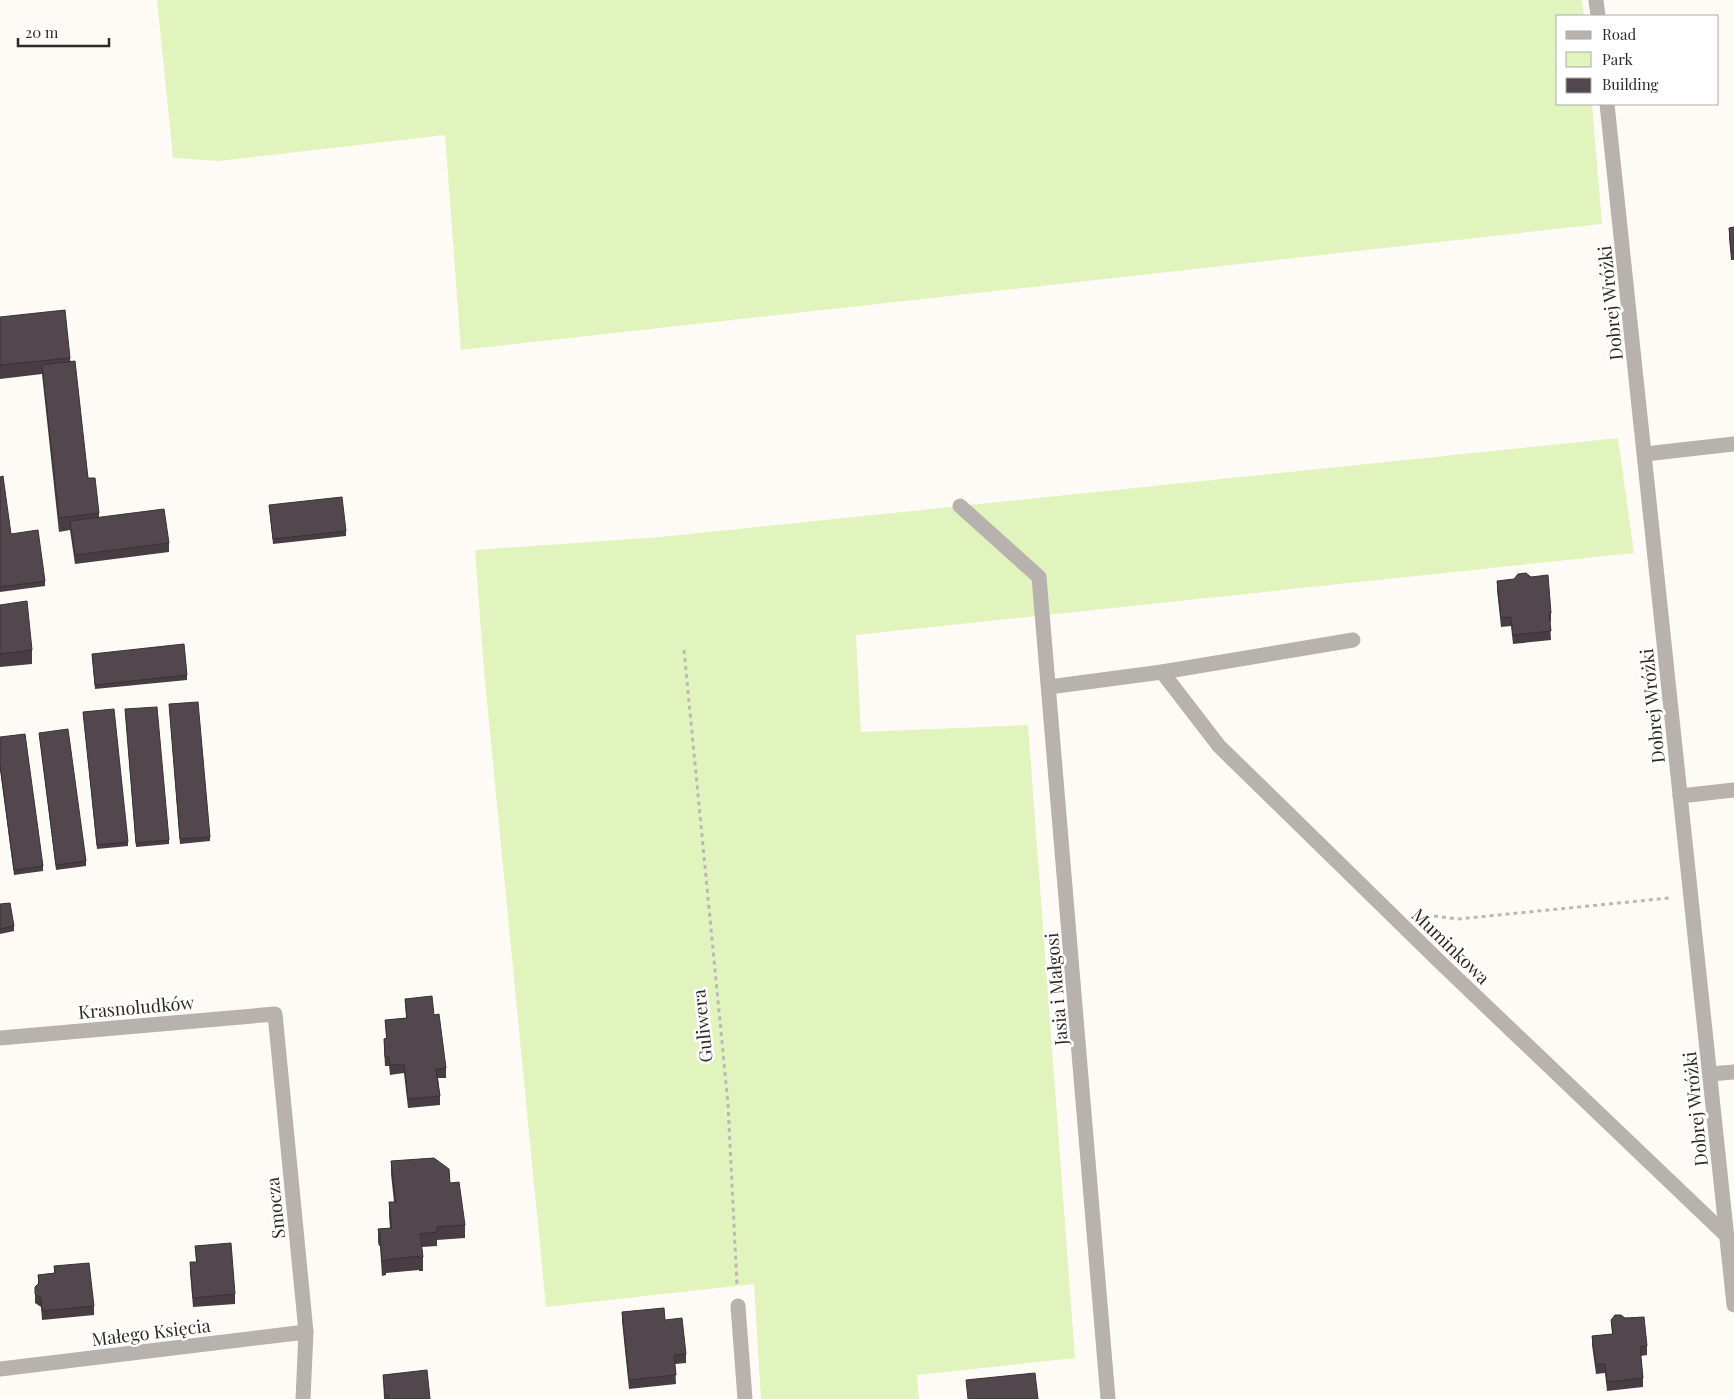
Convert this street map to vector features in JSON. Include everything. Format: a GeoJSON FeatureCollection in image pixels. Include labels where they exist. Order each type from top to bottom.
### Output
{"type":"FeatureCollection","features":[{"type":"Feature","properties":{"kind":"street"},"geometry":{"type":"LineString","coordinates":[[1596,0],[1598,15]]}},
{"type":"Feature","properties":{"kind":"street","name":"Dobrej Wróżki"},"geometry":{"type":"LineString","coordinates":[[1607,105],[1734,1305]]}},
{"type":"Feature","properties":{"kind":"street"},"geometry":{"type":"LineString","coordinates":[[1645,454],[1734,444]]}},
{"type":"Feature","properties":{"kind":"street","name":"Jasia i Małgosi"},"geometry":{"type":"LineString","coordinates":[[960,506],[1039,577],[1108,1399]]}},
{"type":"Feature","properties":{"kind":"street"},"geometry":{"type":"LineString","coordinates":[[1049,687],[1162,672],[1352,640]]}},
{"type":"Feature","properties":{"kind":"street","name":"Muminkowa"},"geometry":{"type":"LineString","coordinates":[[1162,672],[1219,746],[1386,910],[1727,1236]]}},
{"type":"Feature","properties":{"kind":"street"},"geometry":{"type":"LineString","coordinates":[[1680,796],[1734,790]]}},
{"type":"Feature","properties":{"kind":"street","name":"Krasnoludków"},"geometry":{"type":"LineString","coordinates":[[0,1038],[275,1014]]}},
{"type":"Feature","properties":{"kind":"street","name":"Smocza"},"geometry":{"type":"LineString","coordinates":[[275,1014],[306,1332],[303,1399]]}},
{"type":"Feature","properties":{"kind":"street"},"geometry":{"type":"LineString","coordinates":[[1710,1074],[1734,1072]]}},
{"type":"Feature","properties":{"kind":"street"},"geometry":{"type":"LineString","coordinates":[[738,1306],[744,1399]]}},
{"type":"Feature","properties":{"kind":"street","name":"Małego Księcia"},"geometry":{"type":"LineString","coordinates":[[0,1369],[306,1332]]}},
{"type":"Feature","properties":{"kind":"path","name":"Guliwera"},"geometry":{"type":"LineString","coordinates":[[684,650],[728,1104],[738,1306]]}},
{"type":"Feature","properties":{"kind":"path"},"geometry":{"type":"LineString","coordinates":[[1386,910],[1458,919],[1691,896]]}},
{"type":"Feature","properties":{"kind":"green space"},"geometry":{"type":"Polygon","coordinates":[[[157,0],[1582,0],[1584,15],[1556,15],[1556,105],[1592,105],[1602,224],[461,350],[445,135],[219,161],[173,158],[157,0]]]}},
{"type":"Feature","properties":{"kind":"green space"},"geometry":{"type":"Polygon","coordinates":[[[1618,438],[1634,553],[856,635],[861,732],[1028,725],[1075,1358],[917,1375],[919,1399],[761,1399],[754,1284],[546,1307],[484,671],[475,550],[660,537],[1618,438]]]}},
{"type":"Feature","properties":{"kind":"building"},"geometry":{"type":"Polygon","coordinates":[[[1734,227],[1734,251],[1731,251],[1729,228],[1734,227]]]}},
{"type":"Feature","properties":{"kind":"building"},"geometry":{"type":"Polygon","coordinates":[[[65,310],[70,358],[0,365],[0,317],[65,310]]]}},
{"type":"Feature","properties":{"kind":"building"},"geometry":{"type":"Polygon","coordinates":[[[75,361],[88,478],[95,478],[99,513],[59,518],[42,365],[75,361]]]}},
{"type":"Feature","properties":{"kind":"building"},"geometry":{"type":"Polygon","coordinates":[[[3,476],[11,534],[38,530],[45,581],[0,587],[0,477],[3,476]]]}},
{"type":"Feature","properties":{"kind":"building"},"geometry":{"type":"Polygon","coordinates":[[[342,497],[346,531],[273,539],[269,505],[342,497]]]}},
{"type":"Feature","properties":{"kind":"building"},"geometry":{"type":"Polygon","coordinates":[[[164,509],[169,543],[75,555],[70,521],[164,509]]]}},
{"type":"Feature","properties":{"kind":"building"},"geometry":{"type":"Polygon","coordinates":[[[1526,573],[1531,577],[1548,575],[1551,631],[1513,635],[1511,617],[1501,618],[1497,581],[1514,579],[1518,574],[1526,573]]]}},
{"type":"Feature","properties":{"kind":"building"},"geometry":{"type":"Polygon","coordinates":[[[27,601],[32,650],[0,654],[0,605],[27,601]]]}},
{"type":"Feature","properties":{"kind":"building"},"geometry":{"type":"Polygon","coordinates":[[[184,644],[187,675],[95,685],[92,654],[184,644]]]}},
{"type":"Feature","properties":{"kind":"building"},"geometry":{"type":"Polygon","coordinates":[[[198,702],[210,837],[180,839],[169,704],[198,702]]]}},
{"type":"Feature","properties":{"kind":"building"},"geometry":{"type":"Polygon","coordinates":[[[157,707],[169,840],[136,843],[125,709],[157,707]]]}},
{"type":"Feature","properties":{"kind":"building"},"geometry":{"type":"Polygon","coordinates":[[[114,709],[128,842],[97,845],[83,712],[114,709]]]}},
{"type":"Feature","properties":{"kind":"building"},"geometry":{"type":"Polygon","coordinates":[[[68,729],[86,861],[56,865],[39,733],[68,729]]]}},
{"type":"Feature","properties":{"kind":"building"},"geometry":{"type":"Polygon","coordinates":[[[25,734],[43,866],[14,870],[0,765],[0,737],[25,734]]]}},
{"type":"Feature","properties":{"kind":"building"},"geometry":{"type":"Polygon","coordinates":[[[10,903],[14,926],[0,929],[0,904],[10,903]]]}},
{"type":"Feature","properties":{"kind":"building"},"geometry":{"type":"Polygon","coordinates":[[[432,996],[434,1015],[439,1014],[446,1068],[436,1069],[440,1096],[408,1099],[404,1064],[390,1065],[389,1057],[385,1057],[384,1039],[387,1038],[385,1020],[407,1018],[405,999],[432,996]]]}},
{"type":"Feature","properties":{"kind":"building"},"geometry":{"type":"Polygon","coordinates":[[[434,1158],[449,1169],[450,1183],[459,1182],[465,1225],[437,1227],[437,1232],[420,1234],[423,1257],[386,1260],[382,1262],[380,1233],[378,1229],[392,1228],[389,1202],[396,1202],[391,1161],[434,1158]]]}},
{"type":"Feature","properties":{"kind":"building"},"geometry":{"type":"Polygon","coordinates":[[[231,1243],[235,1294],[193,1298],[190,1262],[197,1262],[195,1246],[231,1243]]]}},
{"type":"Feature","properties":{"kind":"building"},"geometry":{"type":"Polygon","coordinates":[[[89,1263],[94,1306],[42,1311],[41,1298],[35,1294],[35,1287],[39,1283],[38,1275],[55,1273],[54,1266],[89,1263]]]}},
{"type":"Feature","properties":{"kind":"building"},"geometry":{"type":"Polygon","coordinates":[[[664,1308],[665,1320],[682,1318],[686,1354],[674,1355],[676,1375],[629,1380],[622,1312],[664,1308]]]}},
{"type":"Feature","properties":{"kind":"building"},"geometry":{"type":"Polygon","coordinates":[[[1615,1315],[1621,1315],[1625,1318],[1644,1317],[1647,1346],[1640,1347],[1643,1378],[1607,1382],[1605,1364],[1596,1365],[1592,1336],[1613,1334],[1611,1320],[1615,1315]]]}},
{"type":"Feature","properties":{"kind":"building"},"geometry":{"type":"Polygon","coordinates":[[[427,1370],[430,1399],[389,1399],[389,1395],[385,1395],[383,1375],[427,1370]]]}},
{"type":"Feature","properties":{"kind":"building"},"geometry":{"type":"Polygon","coordinates":[[[1035,1373],[1038,1399],[968,1399],[966,1380],[1035,1373]]]}}]}
